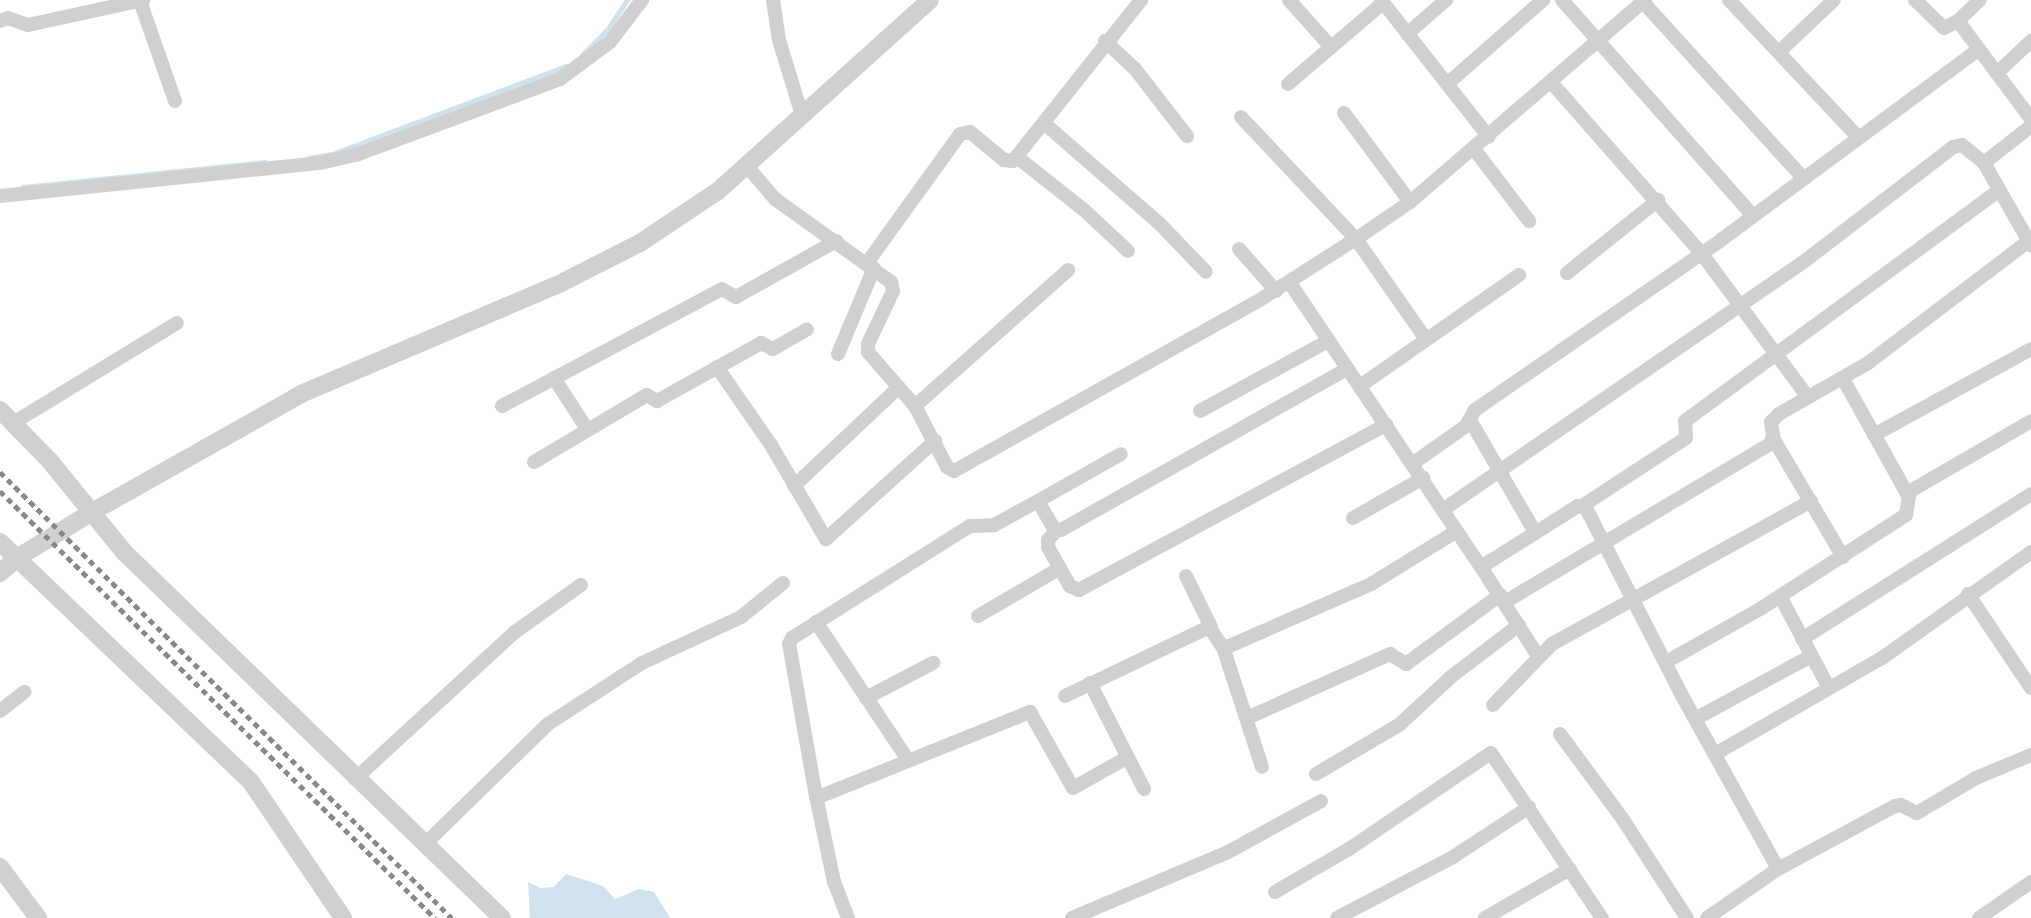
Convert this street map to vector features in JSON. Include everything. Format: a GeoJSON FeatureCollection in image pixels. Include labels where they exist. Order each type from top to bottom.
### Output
{"type":"FeatureCollection","features":[{"type":"Feature","properties":{"kind":"street"},"geometry":{"type":"LineString","coordinates":[[0,21],[9,18],[28,25],[141,0],[176,101]]}},
{"type":"Feature","properties":{"kind":"street"},"geometry":{"type":"LineString","coordinates":[[0,196],[320,163],[356,155],[560,78],[610,42],[642,0]]}},
{"type":"Feature","properties":{"kind":"street"},"geometry":{"type":"LineString","coordinates":[[773,0],[779,40],[802,115]]}},
{"type":"Feature","properties":{"kind":"street"},"geometry":{"type":"LineString","coordinates":[[0,573],[17,558],[92,512],[301,394],[563,282],[640,243],[718,191],[930,0]]}},
{"type":"Feature","properties":{"kind":"street"},"geometry":{"type":"LineString","coordinates":[[838,354],[871,265],[963,132],[970,132],[1004,160],[1009,162],[1017,157],[1045,124],[1106,41],[1141,0]]}},
{"type":"Feature","properties":{"kind":"street"},"geometry":{"type":"LineString","coordinates":[[1289,0],[1331,47]]}},
{"type":"Feature","properties":{"kind":"street"},"geometry":{"type":"LineString","coordinates":[[1407,34],[1446,0]]}},
{"type":"Feature","properties":{"kind":"street"},"geometry":{"type":"LineString","coordinates":[[1447,84],[1543,0]]}},
{"type":"Feature","properties":{"kind":"street"},"geometry":{"type":"LineString","coordinates":[[1562,0],[1753,216]]}},
{"type":"Feature","properties":{"kind":"street"},"geometry":{"type":"LineString","coordinates":[[1729,0],[1780,51],[1857,136]]}},
{"type":"Feature","properties":{"kind":"street"},"geometry":{"type":"LineString","coordinates":[[1915,0],[1944,28],[1958,21],[1980,0]]}},
{"type":"Feature","properties":{"kind":"street"},"geometry":{"type":"LineString","coordinates":[[746,165],[775,199],[871,265],[891,282],[893,291],[868,348],[915,406],[947,467],[957,470],[1290,283],[1356,239],[1410,202],[1489,137],[1644,1],[1802,177]]}},
{"type":"Feature","properties":{"kind":"street"},"geometry":{"type":"LineString","coordinates":[[1288,84],[1382,2],[1489,137]]}},
{"type":"Feature","properties":{"kind":"street"},"geometry":{"type":"LineString","coordinates":[[1780,51],[1825,3]]}},
{"type":"Feature","properties":{"kind":"street"},"geometry":{"type":"LineString","coordinates":[[1958,21],[2031,119]]}},
{"type":"Feature","properties":{"kind":"street"},"geometry":{"type":"LineString","coordinates":[[1106,41],[1135,69],[1187,136]]}},
{"type":"Feature","properties":{"kind":"street"},"geometry":{"type":"LineString","coordinates":[[1997,73],[2031,42]]}},
{"type":"Feature","properties":{"kind":"street"},"geometry":{"type":"LineString","coordinates":[[1412,464],[1470,420],[1475,410],[1702,254],[1857,136],[1979,49]]}},
{"type":"Feature","properties":{"kind":"street"},"geometry":{"type":"LineString","coordinates":[[1551,82],[1658,200],[1742,304],[1808,397]]}},
{"type":"Feature","properties":{"kind":"street"},"geometry":{"type":"LineString","coordinates":[[1344,113],[1410,202]]}},
{"type":"Feature","properties":{"kind":"street"},"geometry":{"type":"LineString","coordinates":[[1241,117],[1356,239],[1425,338]]}},
{"type":"Feature","properties":{"kind":"street"},"geometry":{"type":"LineString","coordinates":[[1045,124],[1152,217],[1206,272]]}},
{"type":"Feature","properties":{"kind":"street"},"geometry":{"type":"LineString","coordinates":[[1984,163],[2031,126]]}},
{"type":"Feature","properties":{"kind":"street"},"geometry":{"type":"LineString","coordinates":[[1444,509],[1742,304],[1953,147],[1962,145],[1984,163],[2030,243],[1842,379],[1772,420],[1773,438],[1843,557]]}},
{"type":"Feature","properties":{"kind":"street"},"geometry":{"type":"LineString","coordinates":[[1474,149],[1529,220]]}},
{"type":"Feature","properties":{"kind":"street"},"geometry":{"type":"LineString","coordinates":[[1017,157],[1084,210],[1128,251]]}},
{"type":"Feature","properties":{"kind":"street"},"geometry":{"type":"LineString","coordinates":[[1481,567],[1535,532],[1582,506],[1686,438],[1685,421],[1998,190]]}},
{"type":"Feature","properties":{"kind":"street"},"geometry":{"type":"LineString","coordinates":[[1567,273],[1658,200]]}},
{"type":"Feature","properties":{"kind":"street"},"geometry":{"type":"LineString","coordinates":[[502,406],[722,289],[736,297],[836,242]]}},
{"type":"Feature","properties":{"kind":"street"},"geometry":{"type":"LineString","coordinates":[[1239,249],[1276,291]]}},
{"type":"Feature","properties":{"kind":"street"},"geometry":{"type":"LineString","coordinates":[[915,406],[991,343],[1068,270]]}},
{"type":"Feature","properties":{"kind":"street"},"geometry":{"type":"LineString","coordinates":[[1360,386],[1425,338],[1518,275]]}},
{"type":"Feature","properties":{"kind":"street"},"geometry":{"type":"LineString","coordinates":[[1290,283],[1444,509],[1538,656]]}},
{"type":"Feature","properties":{"kind":"street"},"geometry":{"type":"LineString","coordinates":[[13,423],[177,323]]}},
{"type":"Feature","properties":{"kind":"street"},"geometry":{"type":"LineString","coordinates":[[534,462],[647,395],[657,401],[761,343],[774,349],[807,329]]}},
{"type":"Feature","properties":{"kind":"street"},"geometry":{"type":"LineString","coordinates":[[1200,411],[1328,341]]}},
{"type":"Feature","properties":{"kind":"street"},"geometry":{"type":"LineString","coordinates":[[1874,435],[2031,350]]}},
{"type":"Feature","properties":{"kind":"street"},"geometry":{"type":"LineString","coordinates":[[717,367],[794,486],[812,521],[829,539],[934,441]]}},
{"type":"Feature","properties":{"kind":"street"},"geometry":{"type":"LineString","coordinates":[[1347,369],[1057,531],[1047,543],[1073,589],[1084,588],[1386,425]]}},
{"type":"Feature","properties":{"kind":"street"},"geometry":{"type":"LineString","coordinates":[[554,378],[587,429]]}},
{"type":"Feature","properties":{"kind":"street"},"geometry":{"type":"LineString","coordinates":[[1666,662],[1780,596],[1905,515],[1910,503],[1907,493],[1842,379]]}},
{"type":"Feature","properties":{"kind":"street"},"geometry":{"type":"LineString","coordinates":[[794,486],[899,387]]}},
{"type":"Feature","properties":{"kind":"street"},"geometry":{"type":"LineString","coordinates":[[0,410],[92,512],[124,552],[355,779],[502,918]]}},
{"type":"Feature","properties":{"kind":"street"},"geometry":{"type":"LineString","coordinates":[[1470,420],[1535,532]]}},
{"type":"Feature","properties":{"kind":"street"},"geometry":{"type":"LineString","coordinates":[[1907,493],[2031,421]]}},
{"type":"Feature","properties":{"kind":"street"},"geometry":{"type":"LineString","coordinates":[[1247,718],[1390,654],[1406,664],[1502,599],[1770,444],[1773,438]]}},
{"type":"Feature","properties":{"kind":"street"},"geometry":{"type":"LineString","coordinates":[[848,918],[834,882],[816,798],[789,644],[816,622],[970,526],[994,525],[1121,454]]}},
{"type":"Feature","properties":{"kind":"street"},"geometry":{"type":"LineString","coordinates":[[1353,518],[1423,478]]}},
{"type":"Feature","properties":{"kind":"street"},"geometry":{"type":"LineString","coordinates":[[1802,639],[2031,494]]}},
{"type":"Feature","properties":{"kind":"street"},"geometry":{"type":"LineString","coordinates":[[1038,501],[1057,531]]}},
{"type":"Feature","properties":{"kind":"street"},"geometry":{"type":"LineString","coordinates":[[1493,705],[1552,644],[1811,501]]}},
{"type":"Feature","properties":{"kind":"street"},"geometry":{"type":"LineString","coordinates":[[1582,506],[1604,542],[1695,719],[1778,869]]}},
{"type":"Feature","properties":{"kind":"street"},"geometry":{"type":"LineString","coordinates":[[1223,647],[1371,584],[1457,531]]}},
{"type":"Feature","properties":{"kind":"street"},"geometry":{"type":"LineString","coordinates":[[0,542],[251,782],[343,918]]}},
{"type":"Feature","properties":{"kind":"street"},"geometry":{"type":"LineString","coordinates":[[1715,754],[1881,658],[1968,594],[2031,552]]}},
{"type":"Feature","properties":{"kind":"street"},"geometry":{"type":"LineString","coordinates":[[978,616],[1060,568]]}},
{"type":"Feature","properties":{"kind":"street"},"geometry":{"type":"LineString","coordinates":[[1186,576],[1223,647],[1262,767]]}},
{"type":"Feature","properties":{"kind":"street"},"geometry":{"type":"LineString","coordinates":[[425,844],[548,724],[642,663],[741,617],[783,584]]}},
{"type":"Feature","properties":{"kind":"street"},"geometry":{"type":"LineString","coordinates":[[355,779],[515,632],[581,585]]}},
{"type":"Feature","properties":{"kind":"street"},"geometry":{"type":"LineString","coordinates":[[1968,594],[2031,688]]}},
{"type":"Feature","properties":{"kind":"street"},"geometry":{"type":"LineString","coordinates":[[1780,596],[1829,688]]}},
{"type":"Feature","properties":{"kind":"street"},"geometry":{"type":"LineString","coordinates":[[816,622],[908,760]]}},
{"type":"Feature","properties":{"kind":"street"},"geometry":{"type":"LineString","coordinates":[[1316,774],[1399,725],[1452,676],[1519,625]]}},
{"type":"Feature","properties":{"kind":"street"},"geometry":{"type":"LineString","coordinates":[[1065,696],[1211,627]]}},
{"type":"Feature","properties":{"kind":"street"},"geometry":{"type":"LineString","coordinates":[[1695,719],[1811,656]]}},
{"type":"Feature","properties":{"kind":"street"},"geometry":{"type":"LineString","coordinates":[[866,698],[933,663]]}},
{"type":"Feature","properties":{"kind":"street"},"geometry":{"type":"LineString","coordinates":[[1090,683],[1144,789]]}},
{"type":"Feature","properties":{"kind":"street"},"geometry":{"type":"LineString","coordinates":[[0,711],[24,692]]}},
{"type":"Feature","properties":{"kind":"street"},"geometry":{"type":"LineString","coordinates":[[816,798],[1030,712],[1073,788],[1128,757]]}},
{"type":"Feature","properties":{"kind":"street"},"geometry":{"type":"LineString","coordinates":[[1560,734],[1615,808],[1687,918]]}},
{"type":"Feature","properties":{"kind":"street"},"geometry":{"type":"LineString","coordinates":[[1275,892],[1367,837],[1488,753],[1496,756],[1602,918]]}},
{"type":"Feature","properties":{"kind":"street"},"geometry":{"type":"LineString","coordinates":[[1707,918],[1778,869],[1895,806],[1901,805],[1917,813],[1976,778],[2031,755]]}},
{"type":"Feature","properties":{"kind":"street"},"geometry":{"type":"LineString","coordinates":[[1072,918],[1228,852],[1321,801]]}},
{"type":"Feature","properties":{"kind":"street"},"geometry":{"type":"LineString","coordinates":[[1337,918],[1453,857],[1529,807]]}},
{"type":"Feature","properties":{"kind":"street"},"geometry":{"type":"LineString","coordinates":[[0,867],[38,918]]}},
{"type":"Feature","properties":{"kind":"street"},"geometry":{"type":"LineString","coordinates":[[1485,918],[1570,869]]}},
{"type":"Feature","properties":{"kind":"street"},"geometry":{"type":"LineString","coordinates":[[1979,918],[2031,882]]}},
{"type":"Feature","properties":{"kind":"water"},"geometry":{"type":"Polygon","coordinates":[[[566,874],[603,886],[615,899],[639,889],[654,892],[670,918],[530,918],[528,882],[541,888],[554,887],[566,874]]]}},
{"type":"Feature","properties":{"kind":"waterway"},"geometry":{"type":"LineString","coordinates":[[581,56],[608,29],[627,0]]}},
{"type":"Feature","properties":{"kind":"waterway"},"geometry":{"type":"LineString","coordinates":[[309,158],[332,154],[566,66]]}},
{"type":"Feature","properties":{"kind":"waterway"},"geometry":{"type":"LineString","coordinates":[[23,187],[265,162]]}},
{"type":"Feature","properties":{"kind":"railway"},"geometry":{"type":"LineString","coordinates":[[0,472],[452,918]]}},
{"type":"Feature","properties":{"kind":"railway"},"geometry":{"type":"LineString","coordinates":[[0,491],[435,918]]}}]}
